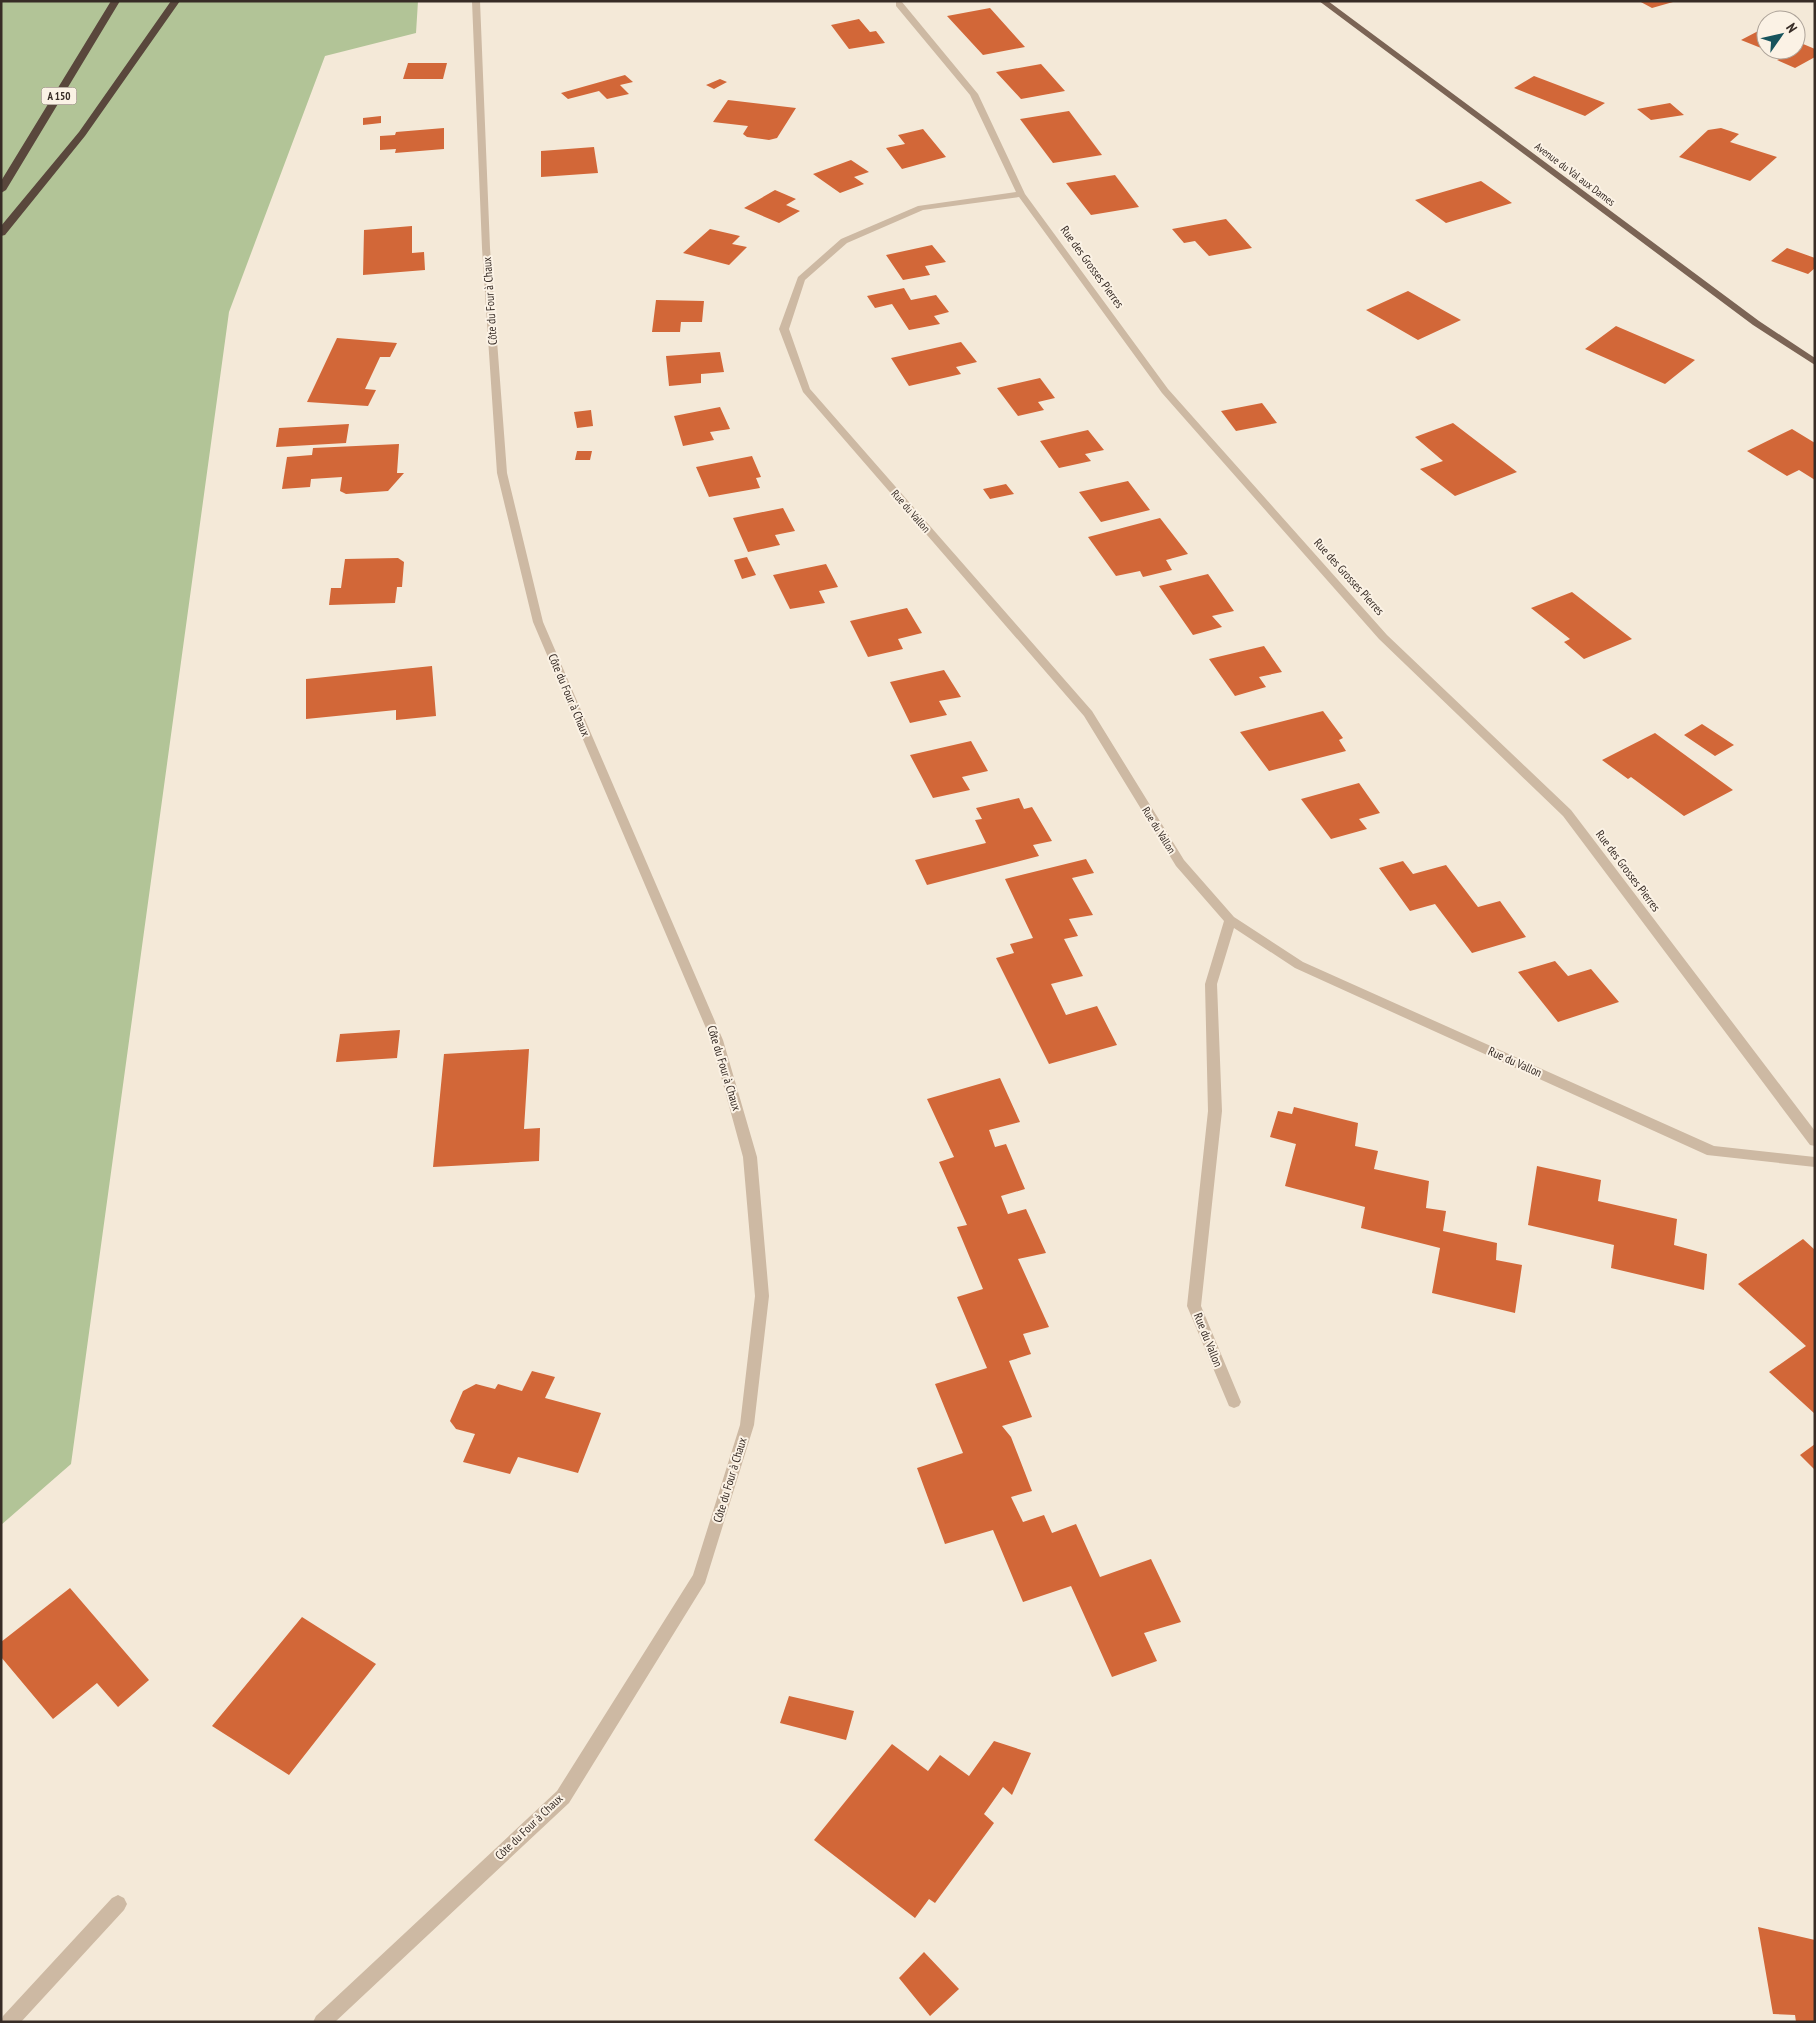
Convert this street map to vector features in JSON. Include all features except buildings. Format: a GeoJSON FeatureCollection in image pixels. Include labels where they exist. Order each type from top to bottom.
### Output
{"type":"FeatureCollection","features":[{"type":"Feature","properties":{"kind":"highway","name":"A 150"},"geometry":{"type":"LineString","coordinates":[[1,190],[116,1]]}},
{"type":"Feature","properties":{"kind":"highway"},"geometry":{"type":"LineString","coordinates":[[1,233],[82,134],[176,1]]}},
{"type":"Feature","properties":{"kind":"main road","name":"Avenue du Val aux Dames"},"geometry":{"type":"LineString","coordinates":[[1323,1],[1748,317],[1815,362]]}},
{"type":"Feature","properties":{"kind":"street","name":"Côte du Four à Chaux"},"geometry":{"type":"LineString","coordinates":[[322,2022],[563,1797],[700,1578],[747,1425],[762,1296],[750,1157],[717,1040],[538,622],[502,473],[486,248],[476,1]]}},
{"type":"Feature","properties":{"kind":"street","name":"Rue des Grosses Pierres"},"geometry":{"type":"LineString","coordinates":[[899,4],[974,94],[1021,194],[1165,391],[1383,637],[1568,813],[1815,1142]]}},
{"type":"Feature","properties":{"kind":"street","name":"Rue du Vallon"},"geometry":{"type":"LineString","coordinates":[[1021,194],[921,208],[844,242],[801,278],[784,329],[806,390],[1088,714],[1180,863],[1230,920],[1299,965],[1712,1151],[1815,1162]]}},
{"type":"Feature","properties":{"kind":"street","name":"Rue du Vallon"},"geometry":{"type":"LineString","coordinates":[[1230,920],[1211,984],[1215,1111],[1194,1306],[1234,1402]]}},
{"type":"Feature","properties":{"kind":"street"},"geometry":{"type":"LineString","coordinates":[[9,2022],[118,1904]]}},
{"type":"Feature","properties":{"kind":"green space"},"geometry":{"type":"Polygon","coordinates":[[[1,1],[418,1],[416,33],[325,56],[229,312],[71,1464],[1,1525],[1,1]]]}}]}
